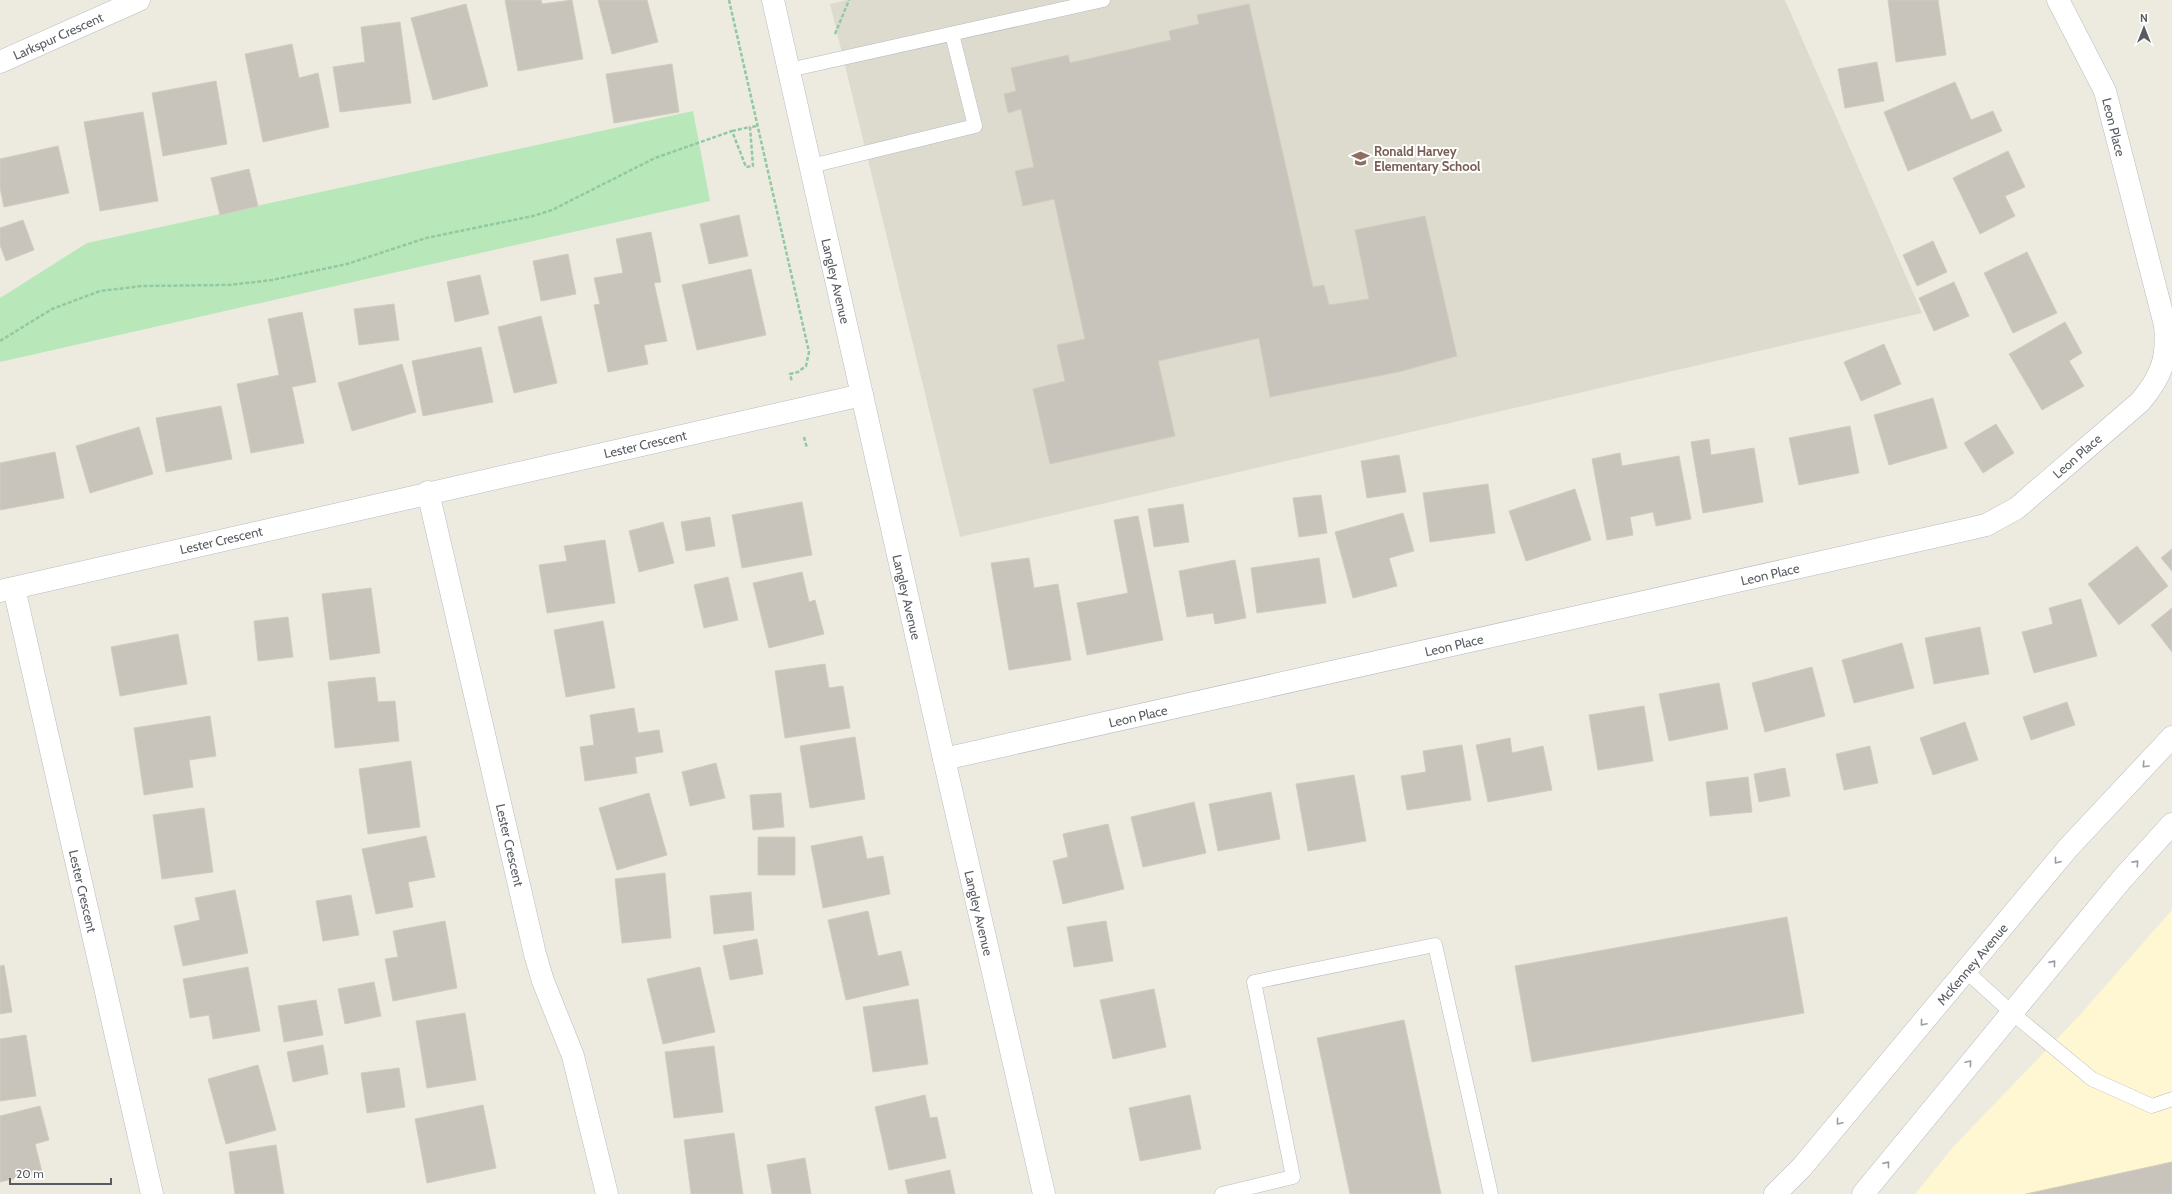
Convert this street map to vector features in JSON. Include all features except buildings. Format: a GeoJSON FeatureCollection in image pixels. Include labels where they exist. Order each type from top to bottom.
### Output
{"type":"FeatureCollection","features":[{"type":"Feature","properties":{"kind":"street","name":"Larkspur Crescent"},"geometry":{"type":"LineString","coordinates":[[0,62],[139,0]]}},
{"type":"Feature","properties":{"kind":"street","name":"Langley Avenue"},"geometry":{"type":"LineString","coordinates":[[773,0],[944,759],[1044,1194]]}},
{"type":"Feature","properties":{"kind":"street","name":"Leon Place"},"geometry":{"type":"LineString","coordinates":[[944,759],[1969,530],[1986,525],[2017,508],[2140,402],[2151,389],[2164,365],[2167,341],[2165,324],[2105,91],[2058,0]]}},
{"type":"Feature","properties":{"kind":"street","name":"Lester Crescent"},"geometry":{"type":"LineString","coordinates":[[152,1194],[7,590],[428,492],[862,396]]}},
{"type":"Feature","properties":{"kind":"street","name":"Lester Crescent"},"geometry":{"type":"LineString","coordinates":[[428,492],[535,954],[543,981],[573,1056],[607,1194]]}},
{"type":"Feature","properties":{"kind":"street","name":"McKenney Avenue"},"geometry":{"type":"LineString","coordinates":[[1775,1194],[1802,1167],[2068,848],[2172,737]]}},
{"type":"Feature","properties":{"kind":"street"},"geometry":{"type":"LineString","coordinates":[[1863,1194],[2122,879],[2172,824]]}},
{"type":"Feature","properties":{"kind":"lane"},"geometry":{"type":"LineString","coordinates":[[789,70],[1103,0]]}},
{"type":"Feature","properties":{"kind":"lane"},"geometry":{"type":"LineString","coordinates":[[811,166],[975,126],[952,34]]}},
{"type":"Feature","properties":{"kind":"lane"},"geometry":{"type":"LineString","coordinates":[[1222,1194],[1293,1177],[1254,982],[1435,945],[1491,1194]]}},
{"type":"Feature","properties":{"kind":"lane"},"geometry":{"type":"LineString","coordinates":[[1966,971],[2012,1013],[2092,1079],[2152,1106],[2172,1099]]}},
{"type":"Feature","properties":{"kind":"path"},"geometry":{"type":"LineString","coordinates":[[729,0],[809,352],[806,366],[798,372],[790,374],[793,388]]}},
{"type":"Feature","properties":{"kind":"path"},"geometry":{"type":"LineString","coordinates":[[833,38],[849,0]]}},
{"type":"Feature","properties":{"kind":"path"},"geometry":{"type":"LineString","coordinates":[[0,340],[52,309],[100,291],[135,287],[229,285],[272,280],[347,264],[426,238],[533,216],[552,210],[655,158],[732,131],[758,126]]}},
{"type":"Feature","properties":{"kind":"path"},"geometry":{"type":"LineString","coordinates":[[732,131],[746,168],[752,166],[750,128]]}},
{"type":"Feature","properties":{"kind":"shaded area","name":"Ronald Harvey Elementary School"},"geometry":{"type":"Polygon","coordinates":[[[846,0],[1785,0],[1922,313],[960,537],[830,4],[846,0]]]}},
{"type":"Feature","properties":{"kind":"shaded area"},"geometry":{"type":"Polygon","coordinates":[[[2172,910],[2172,1194],[1915,1194],[1954,1146],[2079,1016],[2172,910]]]}},
{"type":"Feature","properties":{"kind":"green space"},"geometry":{"type":"Polygon","coordinates":[[[693,111],[710,201],[0,362],[0,298],[87,243],[693,111]]]}},
{"type":"Feature","properties":{"kind":"place","name":"Ronald Harvey Elementary School"},"geometry":{"type":"Point","coordinates":[1361,158]}}]}
